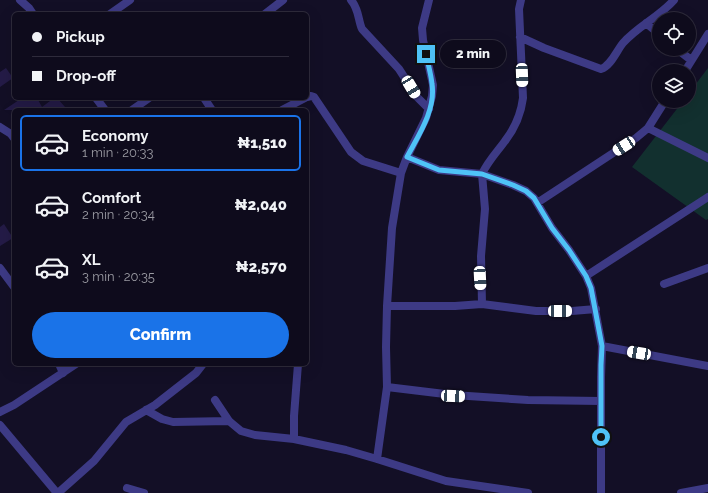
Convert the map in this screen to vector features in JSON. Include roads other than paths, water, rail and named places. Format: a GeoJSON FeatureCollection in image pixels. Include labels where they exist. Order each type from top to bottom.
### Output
{"type":"FeatureCollection","features":[{"type":"Feature","properties":{"kind":"street"},"geometry":{"type":"LineString","coordinates":[[20,0],[32,12]]}},
{"type":"Feature","properties":{"kind":"street"},"geometry":{"type":"LineString","coordinates":[[113,12],[130,0]]}},
{"type":"Feature","properties":{"kind":"street"},"geometry":{"type":"LineString","coordinates":[[268,12],[283,0]]}},
{"type":"Feature","properties":{"kind":"street"},"geometry":{"type":"LineString","coordinates":[[352,0],[356,7],[362,30],[399,69],[417,97],[429,109]]}},
{"type":"Feature","properties":{"kind":"street"},"geometry":{"type":"LineString","coordinates":[[377,459],[387,388],[387,306],[392,228],[401,173],[407,157],[422,128],[432,96],[433,85],[423,40],[422,28],[430,0]]}},
{"type":"Feature","properties":{"kind":"street"},"geometry":{"type":"LineString","coordinates":[[482,304],[480,278],[485,209],[482,174],[488,162],[506,141],[515,125],[521,108],[523,98],[519,9],[521,0]]}},
{"type":"Feature","properties":{"kind":"street"},"geometry":{"type":"LineString","coordinates":[[520,37],[544,48],[601,69],[607,65],[629,37],[668,7],[674,0]]}},
{"type":"Feature","properties":{"kind":"street"},"geometry":{"type":"LineString","coordinates":[[646,23],[652,28]]}},
{"type":"Feature","properties":{"kind":"street"},"geometry":{"type":"LineString","coordinates":[[688,64],[708,34]]}},
{"type":"Feature","properties":{"kind":"street"},"geometry":{"type":"LineString","coordinates":[[686,56],[691,60]]}},
{"type":"Feature","properties":{"kind":"street"},"geometry":{"type":"LineString","coordinates":[[309,96],[314,97],[351,152],[358,158],[401,173]]}},
{"type":"Feature","properties":{"kind":"street"},"geometry":{"type":"LineString","coordinates":[[135,108],[146,100]]}},
{"type":"Feature","properties":{"kind":"street"},"geometry":{"type":"LineString","coordinates":[[286,108],[300,100]]}},
{"type":"Feature","properties":{"kind":"street"},"geometry":{"type":"LineString","coordinates":[[537,203],[636,138],[648,128],[661,108]]}},
{"type":"Feature","properties":{"kind":"street"},"geometry":{"type":"LineString","coordinates":[[0,120],[2,128],[12,136]]}},
{"type":"Feature","properties":{"kind":"street"},"geometry":{"type":"LineString","coordinates":[[648,128],[708,158]]}},
{"type":"Feature","properties":{"kind":"street"},"geometry":{"type":"LineString","coordinates":[[407,157],[439,170],[482,174],[526,191],[534,198],[552,228],[586,276],[591,288],[596,309],[602,346],[601,493]]}},
{"type":"Feature","properties":{"kind":"street"},"geometry":{"type":"LineString","coordinates":[[586,276],[708,197]]}},
{"type":"Feature","properties":{"kind":"street"},"geometry":{"type":"LineString","coordinates":[[0,268],[12,284]]}},
{"type":"Feature","properties":{"kind":"street"},"geometry":{"type":"LineString","coordinates":[[664,284],[708,268]]}},
{"type":"Feature","properties":{"kind":"street"},"geometry":{"type":"LineString","coordinates":[[387,306],[456,306],[482,304],[536,310],[572,311],[596,309]]}},
{"type":"Feature","properties":{"kind":"street"},"geometry":{"type":"LineString","coordinates":[[602,346],[708,366]]}},
{"type":"Feature","properties":{"kind":"street"},"geometry":{"type":"LineString","coordinates":[[60,366],[63,373]]}},
{"type":"Feature","properties":{"kind":"street"},"geometry":{"type":"LineString","coordinates":[[0,412],[14,405],[73,366]]}},
{"type":"Feature","properties":{"kind":"street"},"geometry":{"type":"LineString","coordinates":[[0,425],[57,493],[94,460],[126,422],[155,404],[196,373],[201,366]]}},
{"type":"Feature","properties":{"kind":"street"},"geometry":{"type":"LineString","coordinates":[[294,439],[294,416],[298,366]]}},
{"type":"Feature","properties":{"kind":"street"},"geometry":{"type":"LineString","coordinates":[[387,388],[453,396],[601,402]]}},
{"type":"Feature","properties":{"kind":"street"},"geometry":{"type":"LineString","coordinates":[[215,400],[229,422],[241,431],[255,435],[294,439],[346,450],[446,481],[527,493]]}},
{"type":"Feature","properties":{"kind":"street"},"geometry":{"type":"LineString","coordinates":[[146,410],[162,419],[173,422],[229,422]]}},
{"type":"Feature","properties":{"kind":"street"},"geometry":{"type":"LineString","coordinates":[[127,488],[144,493]]}},
{"type":"Feature","properties":{"kind":"street"},"geometry":{"type":"LineString","coordinates":[[681,493],[708,488]]}}]}
